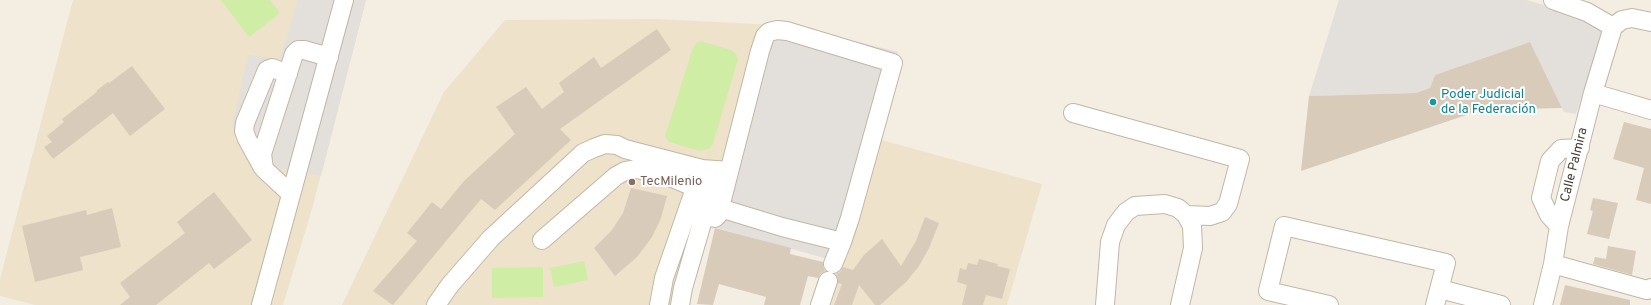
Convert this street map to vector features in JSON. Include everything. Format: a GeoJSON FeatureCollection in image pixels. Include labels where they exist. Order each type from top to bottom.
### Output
{"type":"FeatureCollection","features":[{"type":"Feature","properties":{"kind":"street"},"geometry":{"type":"LineString","coordinates":[[261,305],[344,0]]}},
{"type":"Feature","properties":{"kind":"street"},"geometry":{"type":"LineString","coordinates":[[1553,0],[1587,12],[1613,27],[1622,20],[1632,18],[1651,22]]}},
{"type":"Feature","properties":{"kind":"street","name":"Calle Palmira"},"geometry":{"type":"LineString","coordinates":[[1543,305],[1553,264],[1559,226],[1593,93],[1613,27]]}},
{"type":"Feature","properties":{"kind":"street"},"geometry":{"type":"LineString","coordinates":[[680,305],[683,288],[704,216],[765,36],[770,32],[777,30],[787,31],[892,63],[842,242],[820,305]]}},
{"type":"Feature","properties":{"kind":"street"},"geometry":{"type":"LineString","coordinates":[[264,169],[262,154],[294,54],[298,50],[304,50],[329,57]]}},
{"type":"Feature","properties":{"kind":"street"},"geometry":{"type":"LineString","coordinates":[[288,74],[272,68],[267,70],[245,123],[244,131],[247,140],[264,169],[291,194]]}},
{"type":"Feature","properties":{"kind":"street"},"geometry":{"type":"LineString","coordinates":[[1593,93],[1651,110]]}},
{"type":"Feature","properties":{"kind":"street"},"geometry":{"type":"LineString","coordinates":[[1073,113],[1240,159],[1228,204],[1222,212],[1210,216],[1186,215]]}},
{"type":"Feature","properties":{"kind":"street"},"geometry":{"type":"LineString","coordinates":[[436,305],[450,285],[491,238],[584,153],[605,144],[617,145],[625,149],[718,173]]}},
{"type":"Feature","properties":{"kind":"street"},"geometry":{"type":"LineString","coordinates":[[1559,226],[1549,215],[1541,198],[1550,161],[1561,149],[1580,148]]}},
{"type":"Feature","properties":{"kind":"street"},"geometry":{"type":"LineString","coordinates":[[625,149],[625,171]]}},
{"type":"Feature","properties":{"kind":"street"},"geometry":{"type":"LineString","coordinates":[[542,240],[616,176],[625,171],[636,169],[663,174],[696,188]]}},
{"type":"Feature","properties":{"kind":"street"},"geometry":{"type":"LineString","coordinates":[[659,305],[664,278],[696,188],[718,173]]}},
{"type":"Feature","properties":{"kind":"street"},"geometry":{"type":"LineString","coordinates":[[704,216],[715,218],[718,215],[720,208],[718,173]]}},
{"type":"Feature","properties":{"kind":"street"},"geometry":{"type":"LineString","coordinates":[[1104,305],[1110,242],[1116,225],[1126,212],[1135,206],[1165,204],[1178,208],[1186,215],[1192,226],[1193,248],[1180,305]]}},
{"type":"Feature","properties":{"kind":"street"},"geometry":{"type":"LineString","coordinates":[[720,208],[782,227],[842,242]]}},
{"type":"Feature","properties":{"kind":"street"},"geometry":{"type":"LineString","coordinates":[[1329,305],[1268,291],[1284,226],[1446,263],[1438,297],[1501,305]]}},
{"type":"Feature","properties":{"kind":"street"},"geometry":{"type":"LineString","coordinates":[[1553,264],[1647,290],[1651,288]]}},
{"type":"Feature","properties":{"kind":"shaded area"},"geometry":{"type":"Polygon","coordinates":[[[73,0],[366,0],[312,209],[283,305],[35,305],[0,296],[0,279],[73,0]]]}},
{"type":"Feature","properties":{"kind":"shaded area"},"geometry":{"type":"Polygon","coordinates":[[[298,0],[366,0],[321,176],[270,166],[247,155],[232,126],[248,55],[280,59],[298,0]]]}},
{"type":"Feature","properties":{"kind":"shaded area"},"geometry":{"type":"Polygon","coordinates":[[[1339,0],[1526,0],[1608,23],[1576,114],[1564,112],[1530,42],[1435,75],[1430,88],[1416,93],[1309,96],[1339,0]]]}},
{"type":"Feature","properties":{"kind":"shaded area","name":"TecMilenio"},"geometry":{"type":"Polygon","coordinates":[[[658,19],[793,26],[898,52],[874,138],[1042,184],[1007,305],[831,305],[842,263],[711,226],[688,305],[342,305],[444,92],[505,20],[658,19]]]}},
{"type":"Feature","properties":{"kind":"shaded area"},"geometry":{"type":"Polygon","coordinates":[[[769,25],[793,26],[898,52],[842,263],[711,226],[769,25]]]}},
{"type":"Feature","properties":{"kind":"green space"},"geometry":{"type":"Polygon","coordinates":[[[221,0],[270,0],[280,13],[249,37],[221,0]]]}},
{"type":"Feature","properties":{"kind":"green space"},"geometry":{"type":"Polygon","coordinates":[[[701,41],[731,50],[736,54],[738,59],[713,144],[709,149],[700,151],[669,142],[665,136],[692,51],[695,44],[701,41]]]}},
{"type":"Feature","properties":{"kind":"green space"},"geometry":{"type":"Polygon","coordinates":[[[584,261],[588,280],[554,287],[550,268],[584,261]]]}},
{"type":"Feature","properties":{"kind":"green space"},"geometry":{"type":"Polygon","coordinates":[[[543,267],[543,297],[492,298],[492,268],[543,267]]]}},
{"type":"Feature","properties":{"kind":"building"},"geometry":{"type":"Polygon","coordinates":[[[657,29],[671,50],[560,129],[571,140],[495,210],[481,199],[393,305],[373,291],[417,241],[407,233],[432,202],[441,209],[464,181],[515,134],[496,107],[526,87],[542,109],[564,92],[559,83],[594,57],[601,68],[657,29]]]}},
{"type":"Feature","properties":{"kind":"building","name":"Poder Judicial de la Federación"},"geometry":{"type":"Polygon","coordinates":[[[1530,42],[1562,108],[1481,110],[1301,171],[1309,96],[1416,93],[1430,88],[1435,75],[1530,42]]]}},
{"type":"Feature","properties":{"kind":"building"},"geometry":{"type":"Polygon","coordinates":[[[132,66],[165,109],[130,136],[113,113],[53,159],[44,147],[52,142],[47,136],[64,122],[62,119],[97,92],[96,91],[132,66]]]}},
{"type":"Feature","properties":{"kind":"building"},"geometry":{"type":"Polygon","coordinates":[[[1624,122],[1651,129],[1651,204],[1636,200],[1644,168],[1613,159],[1624,122]]]}},
{"type":"Feature","properties":{"kind":"building"},"geometry":{"type":"Polygon","coordinates":[[[631,188],[667,196],[661,218],[652,237],[637,257],[615,276],[594,248],[612,230],[623,213],[631,188]]]}},
{"type":"Feature","properties":{"kind":"building"},"geometry":{"type":"Polygon","coordinates":[[[214,192],[252,240],[214,269],[209,263],[156,305],[120,305],[130,297],[120,283],[185,233],[177,222],[214,192]]]}},
{"type":"Feature","properties":{"kind":"building"},"geometry":{"type":"Polygon","coordinates":[[[1593,198],[1618,203],[1609,239],[1587,234],[1593,211],[1590,210],[1593,198]]]}},
{"type":"Feature","properties":{"kind":"building"},"geometry":{"type":"Polygon","coordinates":[[[112,208],[121,247],[80,257],[83,270],[35,282],[22,226],[86,210],[87,215],[112,208]]]}},
{"type":"Feature","properties":{"kind":"building"},"geometry":{"type":"Polygon","coordinates":[[[925,217],[939,223],[929,248],[919,266],[906,282],[880,305],[875,305],[859,285],[852,305],[834,305],[842,284],[838,283],[836,274],[840,272],[843,267],[853,270],[864,255],[882,239],[901,266],[916,241],[925,217]]]}},
{"type":"Feature","properties":{"kind":"building"},"geometry":{"type":"Polygon","coordinates":[[[715,228],[791,248],[790,254],[823,262],[825,271],[821,273],[818,278],[808,276],[800,305],[764,305],[766,297],[719,284],[713,305],[697,304],[715,228]]]}},
{"type":"Feature","properties":{"kind":"building"},"geometry":{"type":"Polygon","coordinates":[[[1608,246],[1636,251],[1632,275],[1593,264],[1595,257],[1606,259],[1608,246]]]}},
{"type":"Feature","properties":{"kind":"building"},"geometry":{"type":"Polygon","coordinates":[[[979,259],[1010,269],[1002,299],[986,295],[983,305],[962,305],[967,285],[957,282],[960,268],[966,270],[968,263],[977,265],[979,259]]]}},
{"type":"Feature","properties":{"kind":"building"},"geometry":{"type":"Polygon","coordinates":[[[1565,285],[1630,300],[1630,305],[1560,305],[1565,285]]]}},
{"type":"Feature","properties":{"kind":"place","name":"Poder Judicial de la Federación"},"geometry":{"type":"Point","coordinates":[1433,102]}},
{"type":"Feature","properties":{"kind":"place","name":"TecMilenio"},"geometry":{"type":"Point","coordinates":[632,182]}}]}
